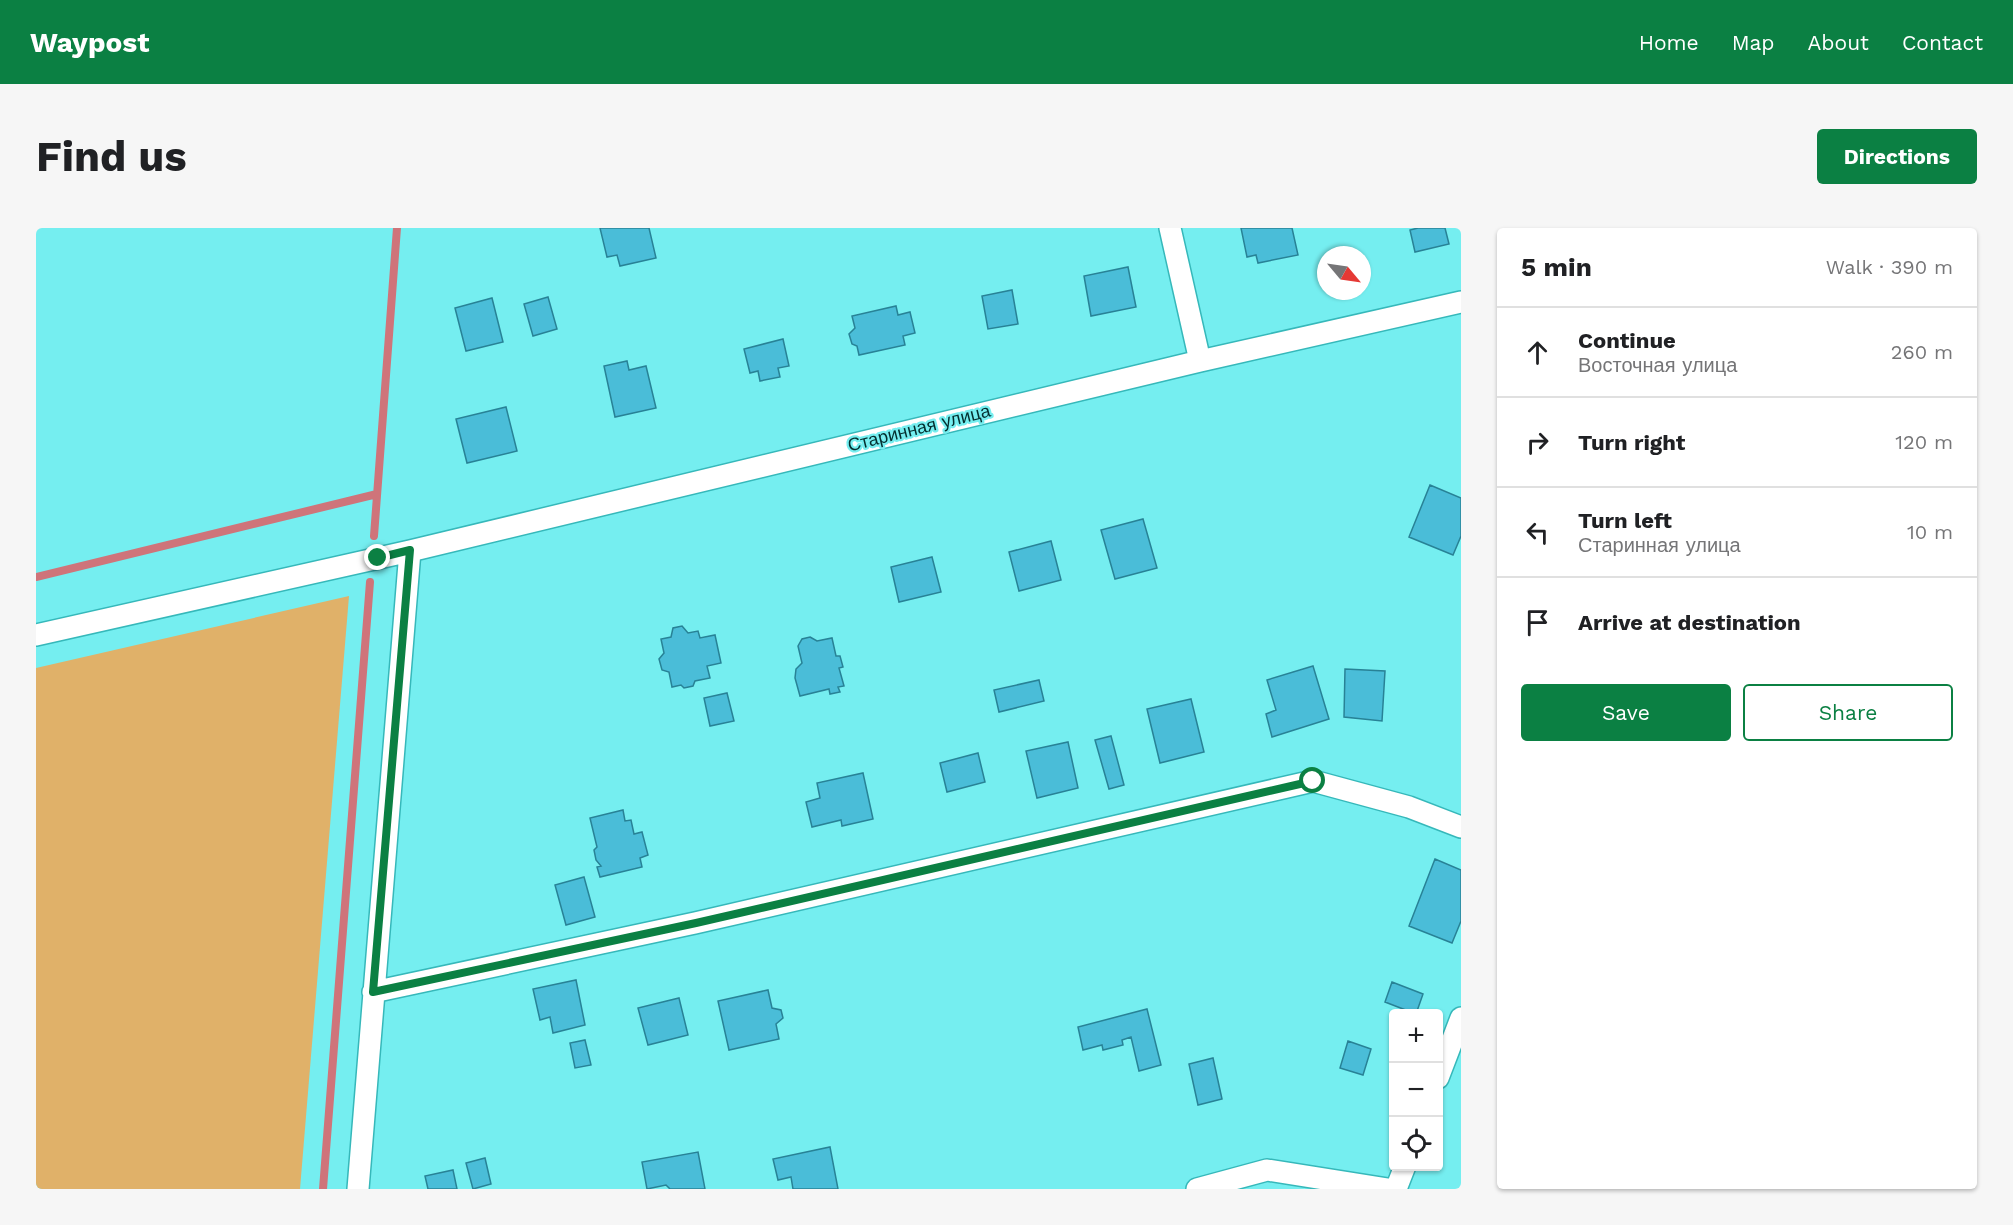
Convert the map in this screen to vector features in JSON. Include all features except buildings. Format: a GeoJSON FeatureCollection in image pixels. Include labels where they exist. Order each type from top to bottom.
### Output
{"type":"FeatureCollection","features":[{"type":"Feature","properties":{"kind":"street"},"geometry":{"type":"LineString","coordinates":[[1170,228],[1200,361]]}},
{"type":"Feature","properties":{"kind":"street","name":"Старинная улица"},"geometry":{"type":"LineString","coordinates":[[36,635],[378,558],[1200,361],[1459,309]]}},
{"type":"Feature","properties":{"kind":"street"},"geometry":{"type":"LineString","coordinates":[[358,1189],[410,550]]}},
{"type":"Feature","properties":{"kind":"street"},"geometry":{"type":"LineString","coordinates":[[373,992],[696,923],[1313,781],[1409,807],[1461,827]]}},
{"type":"Feature","properties":{"kind":"street"},"geometry":{"type":"LineString","coordinates":[[1443,1065],[1461,1018]]}},
{"type":"Feature","properties":{"kind":"street"},"geometry":{"type":"LineString","coordinates":[[1197,1189],[1267,1170],[1388,1189]]}},
{"type":"Feature","properties":{"kind":"street"},"geometry":{"type":"LineString","coordinates":[[1396,1189],[1403,1171]]}},
{"type":"Feature","properties":{"kind":"shaded area"},"geometry":{"type":"Polygon","coordinates":[[[349,596],[300,1189],[36,1189],[36,668],[349,596]]]}},
{"type":"Feature","properties":{"kind":"waterway"},"geometry":{"type":"LineString","coordinates":[[374,536],[397,228]]}},
{"type":"Feature","properties":{"kind":"waterway"},"geometry":{"type":"LineString","coordinates":[[36,577],[377,494]]}},
{"type":"Feature","properties":{"kind":"waterway"},"geometry":{"type":"LineString","coordinates":[[323,1189],[370,582]]}},
{"type":"Feature","properties":{"kind":"route"},"geometry":{"type":"LineString","coordinates":[[378,558],[410,550],[373,992],[696,923],[1313,781]]}}]}
